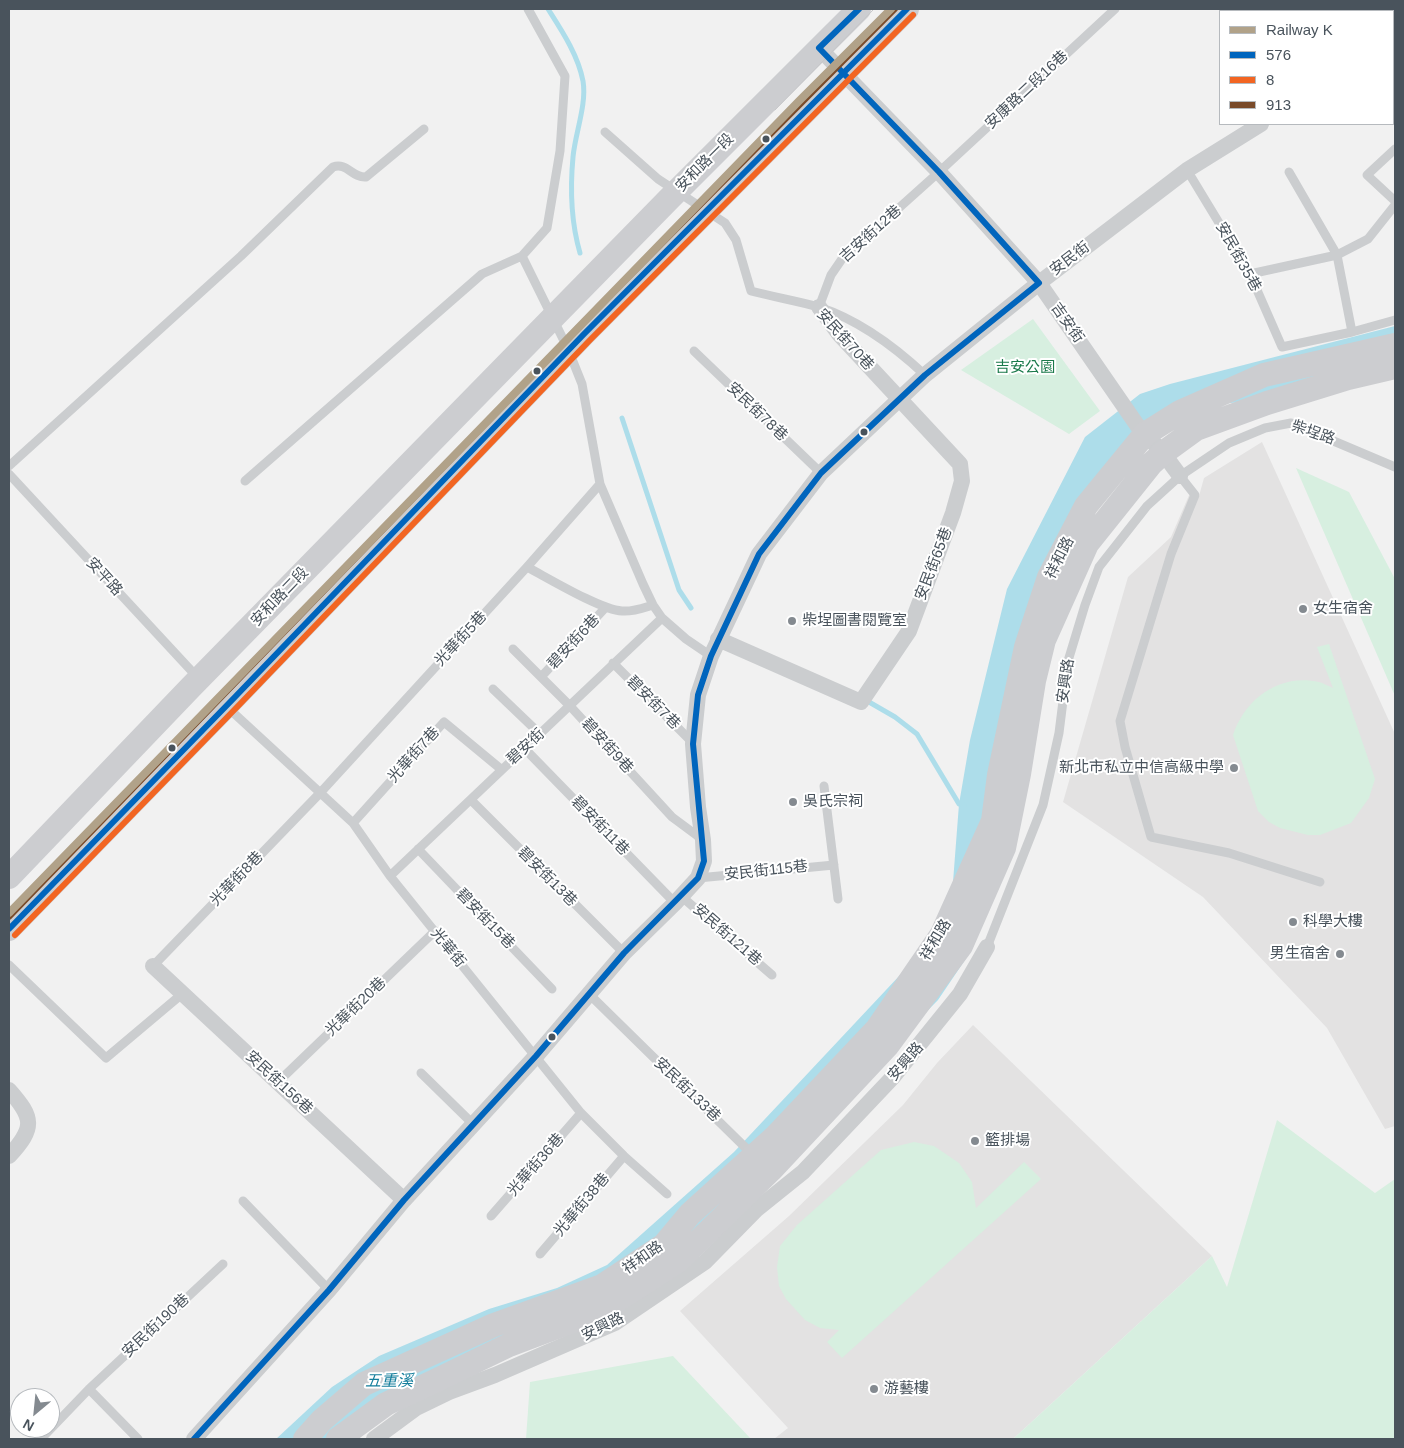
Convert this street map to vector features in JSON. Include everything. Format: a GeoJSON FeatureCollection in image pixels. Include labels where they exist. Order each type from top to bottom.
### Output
{"type":"FeatureCollection","features":[{"type":"Feature","properties":{"kind":"main road","name":"安和路一段"},"geometry":{"type":"LineString","coordinates":[[552,319],[859,9]]}},
{"type":"Feature","properties":{"kind":"main road"},"geometry":{"type":"LineString","coordinates":[[9,929],[568,350],[907,9]]}},
{"type":"Feature","properties":{"kind":"main road","name":"安和路二段"},"geometry":{"type":"LineString","coordinates":[[9,877],[552,319]]}},
{"type":"Feature","properties":{"kind":"main road","name":"祥和路"},"geometry":{"type":"LineString","coordinates":[[305,1439],[322,1420],[364,1384],[494,1325],[602,1286],[664,1245],[690,1214],[771,1171],[782,1130],[877,1029],[942,934],[993,821],[999,776],[1026,646],[1049,577],[1086,506],[1141,430],[1264,375],[1395,345]]}},
{"type":"Feature","properties":{"kind":"main road","name":"祥和路"},"geometry":{"type":"LineString","coordinates":[[338,1439],[386,1404],[509,1345],[602,1310],[678,1261],[771,1171],[888,1045],[960,946],[1004,848],[1019,774],[1034,681],[1044,640],[1088,544],[1151,464],[1196,429],[1267,403],[1348,378],[1395,367]]}},
{"type":"Feature","properties":{"kind":"main road"},"geometry":{"type":"LineString","coordinates":[[199,680],[226,706]]}},
{"type":"Feature","properties":{"kind":"street","name":"吉安街"},"geometry":{"type":"LineString","coordinates":[[819,48],[939,172],[1039,283],[1141,430],[1163,453],[1180,476]]}},
{"type":"Feature","properties":{"kind":"street","name":"安民街"},"geometry":{"type":"LineString","coordinates":[[698,878],[704,861],[693,744],[698,695],[711,656],[759,554],[821,473],[925,375],[1039,283],[1187,170],[1259,125]]}},
{"type":"Feature","properties":{"kind":"street","name":"安民街70巷"},"geometry":{"type":"LineString","coordinates":[[819,308],[839,334],[899,399]]}},
{"type":"Feature","properties":{"kind":"street","name":"安民街65巷"},"geometry":{"type":"LineString","coordinates":[[718,640],[861,702],[908,631],[953,513],[962,481],[960,464],[899,399]]}},
{"type":"Feature","properties":{"kind":"street"},"geometry":{"type":"LineString","coordinates":[[194,1439],[329,1290],[404,1200],[536,1056],[588,993],[624,953],[698,878]]}},
{"type":"Feature","properties":{"kind":"street","name":"安興路"},"geometry":{"type":"LineString","coordinates":[[374,1439],[416,1408],[449,1392],[495,1375],[615,1323],[705,1262],[757,1209],[771,1171],[803,1172],[893,1077],[960,994],[988,947]]}},
{"type":"Feature","properties":{"kind":"street","name":"安民街156巷"},"geometry":{"type":"LineString","coordinates":[[153,966],[404,1200]]}},
{"type":"Feature","properties":{"kind":"street"},"geometry":{"type":"LineString","coordinates":[[9,1090],[26,1112],[29,1124],[26,1135],[9,1156]]}},
{"type":"Feature","properties":{"kind":"lane"},"geometry":{"type":"LineString","coordinates":[[245,481],[482,274],[522,256],[547,228],[560,151],[565,76],[528,9]]}},
{"type":"Feature","properties":{"kind":"lane","name":"安康路二段16巷"},"geometry":{"type":"LineString","coordinates":[[939,172],[1115,9]]}},
{"type":"Feature","properties":{"kind":"lane"},"geometry":{"type":"LineString","coordinates":[[9,466],[241,256],[333,167],[343,167],[356,176],[366,177],[424,129]]}},
{"type":"Feature","properties":{"kind":"lane"},"geometry":{"type":"LineString","coordinates":[[605,132],[658,179],[706,210]]}},
{"type":"Feature","properties":{"kind":"lane"},"geometry":{"type":"LineString","coordinates":[[1395,149],[1367,175],[1395,201]]}},
{"type":"Feature","properties":{"kind":"lane","name":"安民街35巷"},"geometry":{"type":"LineString","coordinates":[[1187,170],[1250,274],[1282,348],[1352,332]]}},
{"type":"Feature","properties":{"kind":"lane","name":"吉安街12巷"},"geometry":{"type":"LineString","coordinates":[[819,308],[831,275],[842,259],[939,172]]}},
{"type":"Feature","properties":{"kind":"lane"},"geometry":{"type":"LineString","coordinates":[[1289,172],[1337,255],[1352,332],[1395,320]]}},
{"type":"Feature","properties":{"kind":"lane"},"geometry":{"type":"LineString","coordinates":[[1250,274],[1337,255],[1368,239],[1395,205]]}},
{"type":"Feature","properties":{"kind":"lane","name":"安民街70巷"},"geometry":{"type":"LineString","coordinates":[[706,210],[725,223],[732,232],[752,291],[819,308]]}},
{"type":"Feature","properties":{"kind":"lane"},"geometry":{"type":"LineString","coordinates":[[522,256],[568,350],[582,384],[600,484],[653,605],[662,618],[686,639],[711,656]]}},
{"type":"Feature","properties":{"kind":"lane"},"geometry":{"type":"LineString","coordinates":[[819,308],[841,316],[876,336],[906,357],[925,375]]}},
{"type":"Feature","properties":{"kind":"lane","name":"安民街78巷"},"geometry":{"type":"LineString","coordinates":[[694,351],[821,473]]}},
{"type":"Feature","properties":{"kind":"lane","name":"柴埕路"},"geometry":{"type":"LineString","coordinates":[[1180,476],[1229,443],[1265,428],[1292,423],[1395,467]]}},
{"type":"Feature","properties":{"kind":"lane","name":"安平路"},"geometry":{"type":"LineString","coordinates":[[9,474],[199,680]]}},
{"type":"Feature","properties":{"kind":"lane"},"geometry":{"type":"LineString","coordinates":[[1180,476],[1195,495],[1171,554],[1120,721],[1125,747],[1151,838],[1228,853],[1320,882]]}},
{"type":"Feature","properties":{"kind":"lane","name":"安興路"},"geometry":{"type":"LineString","coordinates":[[988,947],[1043,805],[1059,733],[1068,661],[1099,567],[1147,506],[1180,476]]}},
{"type":"Feature","properties":{"kind":"lane","name":"光華街5巷"},"geometry":{"type":"LineString","coordinates":[[321,792],[527,567],[600,484]]}},
{"type":"Feature","properties":{"kind":"lane"},"geometry":{"type":"LineString","coordinates":[[527,567],[606,607],[622,612],[638,610],[653,605]]}},
{"type":"Feature","properties":{"kind":"lane","name":"碧安街6巷"},"geometry":{"type":"LineString","coordinates":[[541,677],[606,607]]}},
{"type":"Feature","properties":{"kind":"lane","name":"碧安街"},"geometry":{"type":"LineString","coordinates":[[390,876],[662,618]]}},
{"type":"Feature","properties":{"kind":"lane","name":"碧安街9巷"},"geometry":{"type":"LineString","coordinates":[[513,649],[570,706],[672,817],[703,840]]}},
{"type":"Feature","properties":{"kind":"lane","name":"碧安街7巷"},"geometry":{"type":"LineString","coordinates":[[613,663],[693,744]]}},
{"type":"Feature","properties":{"kind":"lane"},"geometry":{"type":"LineString","coordinates":[[493,689],[540,734]]}},
{"type":"Feature","properties":{"kind":"lane","name":"光華街"},"geometry":{"type":"LineString","coordinates":[[226,706],[353,822],[390,876],[581,1113],[624,1156],[667,1194]]}},
{"type":"Feature","properties":{"kind":"lane","name":"光華街7巷"},"geometry":{"type":"LineString","coordinates":[[353,822],[444,722],[502,770]]}},
{"type":"Feature","properties":{"kind":"lane","name":"碧安街11巷"},"geometry":{"type":"LineString","coordinates":[[525,748],[678,900]]}},
{"type":"Feature","properties":{"kind":"lane"},"geometry":{"type":"LineString","coordinates":[[824,786],[838,899]]}},
{"type":"Feature","properties":{"kind":"lane","name":"光華街8巷"},"geometry":{"type":"LineString","coordinates":[[153,966],[321,792]]}},
{"type":"Feature","properties":{"kind":"lane","name":"碧安街13巷"},"geometry":{"type":"LineString","coordinates":[[471,800],[624,953]]}},
{"type":"Feature","properties":{"kind":"lane","name":"碧安街15巷"},"geometry":{"type":"LineString","coordinates":[[418,849],[552,989]]}},
{"type":"Feature","properties":{"kind":"lane","name":"安民街115巷"},"geometry":{"type":"LineString","coordinates":[[698,878],[834,865]]}},
{"type":"Feature","properties":{"kind":"lane","name":"安民街121巷"},"geometry":{"type":"LineString","coordinates":[[678,900],[772,975]]}},
{"type":"Feature","properties":{"kind":"lane","name":"光華街20巷"},"geometry":{"type":"LineString","coordinates":[[278,1082],[435,931]]}},
{"type":"Feature","properties":{"kind":"lane"},"geometry":{"type":"LineString","coordinates":[[9,965],[106,1058],[182,994]]}},
{"type":"Feature","properties":{"kind":"lane","name":"安民街133巷"},"geometry":{"type":"LineString","coordinates":[[588,993],[771,1171]]}},
{"type":"Feature","properties":{"kind":"lane"},"geometry":{"type":"LineString","coordinates":[[421,1073],[473,1124]]}},
{"type":"Feature","properties":{"kind":"lane","name":"光華街36巷"},"geometry":{"type":"LineString","coordinates":[[491,1216],[581,1113]]}},
{"type":"Feature","properties":{"kind":"lane","name":"光華街38巷"},"geometry":{"type":"LineString","coordinates":[[540,1254],[624,1156]]}},
{"type":"Feature","properties":{"kind":"lane"},"geometry":{"type":"LineString","coordinates":[[243,1201],[329,1290]]}},
{"type":"Feature","properties":{"kind":"lane","name":"安民街190巷"},"geometry":{"type":"LineString","coordinates":[[42,1439],[89,1389],[223,1264]]}},
{"type":"Feature","properties":{"kind":"lane"},"geometry":{"type":"LineString","coordinates":[[89,1389],[138,1439]]}},
{"type":"Feature","properties":{"kind":"shaded area","name":"新北市私立中信高級中學"},"geometry":{"type":"Polygon","coordinates":[[[1262,442],[1395,734],[1395,1126],[1385,1129],[1327,1028],[1203,897],[1063,802],[1128,577],[1171,537],[1190,493],[1199,496],[1204,478],[1262,442]]]}},
{"type":"Feature","properties":{"kind":"shaded area"},"geometry":{"type":"Polygon","coordinates":[[[973,1025],[1212,1256],[1013,1439],[774,1439],[788,1428],[680,1311],[789,1216],[903,1105],[937,1063],[973,1025]]]}},
{"type":"Feature","properties":{"kind":"green space","name":"吉安公園"},"geometry":{"type":"Polygon","coordinates":[[[1033,319],[1100,411],[1069,434],[961,370],[1033,319]]]}},
{"type":"Feature","properties":{"kind":"green space"},"geometry":{"type":"Polygon","coordinates":[[[1296,468],[1349,492],[1395,579],[1395,696],[1296,468]]]}},
{"type":"Feature","properties":{"kind":"green space"},"geometry":{"type":"Polygon","coordinates":[[[1329,644],[1375,779],[1369,798],[1351,823],[1320,835],[1308,835],[1280,828],[1269,822],[1258,811],[1233,735],[1238,722],[1246,710],[1255,700],[1277,685],[1290,681],[1304,680],[1319,682],[1333,688],[1317,647],[1329,644]]]}},
{"type":"Feature","properties":{"kind":"green space"},"geometry":{"type":"Polygon","coordinates":[[[1277,1120],[1375,1193],[1395,1179],[1395,1439],[1013,1439],[1212,1256],[1227,1287],[1277,1120]]]}},
{"type":"Feature","properties":{"kind":"green space"},"geometry":{"type":"Polygon","coordinates":[[[914,1142],[934,1146],[959,1163],[972,1182],[976,1208],[1024,1162],[1041,1179],[842,1358],[827,1342],[839,1330],[820,1328],[805,1320],[786,1299],[779,1286],[777,1267],[780,1246],[797,1225],[881,1150],[914,1142]]]}},
{"type":"Feature","properties":{"kind":"green space"},"geometry":{"type":"Polygon","coordinates":[[[673,1356],[751,1439],[526,1439],[530,1382],[673,1356]]]}},
{"type":"Feature","properties":{"kind":"water","name":"五重溪"},"geometry":{"type":"Polygon","coordinates":[[[1395,326],[1395,377],[1324,395],[1219,404],[1165,424],[1081,496],[969,954],[938,1000],[771,1170],[709,1244],[539,1344],[389,1412],[352,1439],[276,1439],[332,1387],[379,1356],[489,1309],[557,1288],[607,1265],[734,1152],[916,958],[951,908],[959,804],[970,740],[1007,589],[1085,437],[1140,394],[1170,384],[1395,326]]]}},
{"type":"Feature","properties":{"kind":"waterway"},"geometry":{"type":"LineString","coordinates":[[548,9],[573,53],[583,81],[584,90],[574,148],[572,181],[573,217],[580,253]]}},
{"type":"Feature","properties":{"kind":"waterway"},"geometry":{"type":"LineString","coordinates":[[622,418],[679,590],[691,608]]}},
{"type":"Feature","properties":{"kind":"waterway"},"geometry":{"type":"LineString","coordinates":[[869,702],[895,717],[917,734],[959,804],[964,805]]}},
{"type":"Feature","properties":{"kind":"tram line"},"geometry":{"type":"LineString","coordinates":[[775,110],[874,9]]}},
{"type":"Feature","properties":{"kind":"rail line","name":"K"},"geometry":{"type":"LineString","coordinates":[[9,913],[799,101],[891,9]]}},
{"type":"Feature","properties":{"kind":"transit line","name":"576"},"geometry":{"type":"LineString","coordinates":[[194,1439],[329,1290],[404,1200],[536,1056],[624,953],[698,878],[704,861],[693,744],[698,695],[711,656],[759,554],[821,473],[925,375],[1039,283],[939,172],[819,48],[859,9]]}},
{"type":"Feature","properties":{"kind":"transit line","name":"913"},"geometry":{"type":"LineString","coordinates":[[9,917],[578,328],[895,9]]}},
{"type":"Feature","properties":{"kind":"transit line","name":"576"},"geometry":{"type":"LineString","coordinates":[[9,929],[584,334],[907,9]]}},
{"type":"Feature","properties":{"kind":"transit line","name":"8"},"geometry":{"type":"LineString","coordinates":[[15,935],[590,340],[913,15]]}},
{"type":"Feature","properties":{"kind":"place","name":"女生宿舍"},"geometry":{"type":"Point","coordinates":[1303,609]}},
{"type":"Feature","properties":{"kind":"place","name":"柴埕圖書閱覽室"},"geometry":{"type":"Point","coordinates":[792,621]}},
{"type":"Feature","properties":{"kind":"place","name":"新北市私立中信高級中學"},"geometry":{"type":"Point","coordinates":[1234,768]}},
{"type":"Feature","properties":{"kind":"place","name":"吳氏宗祠"},"geometry":{"type":"Point","coordinates":[793,802]}},
{"type":"Feature","properties":{"kind":"place","name":"科學大樓"},"geometry":{"type":"Point","coordinates":[1293,922]}},
{"type":"Feature","properties":{"kind":"place","name":"男生宿舍"},"geometry":{"type":"Point","coordinates":[1340,954]}},
{"type":"Feature","properties":{"kind":"place","name":"籃排場"},"geometry":{"type":"Point","coordinates":[975,1141]}},
{"type":"Feature","properties":{"kind":"place","name":"游藝樓"},"geometry":{"type":"Point","coordinates":[874,1389]}}]}
